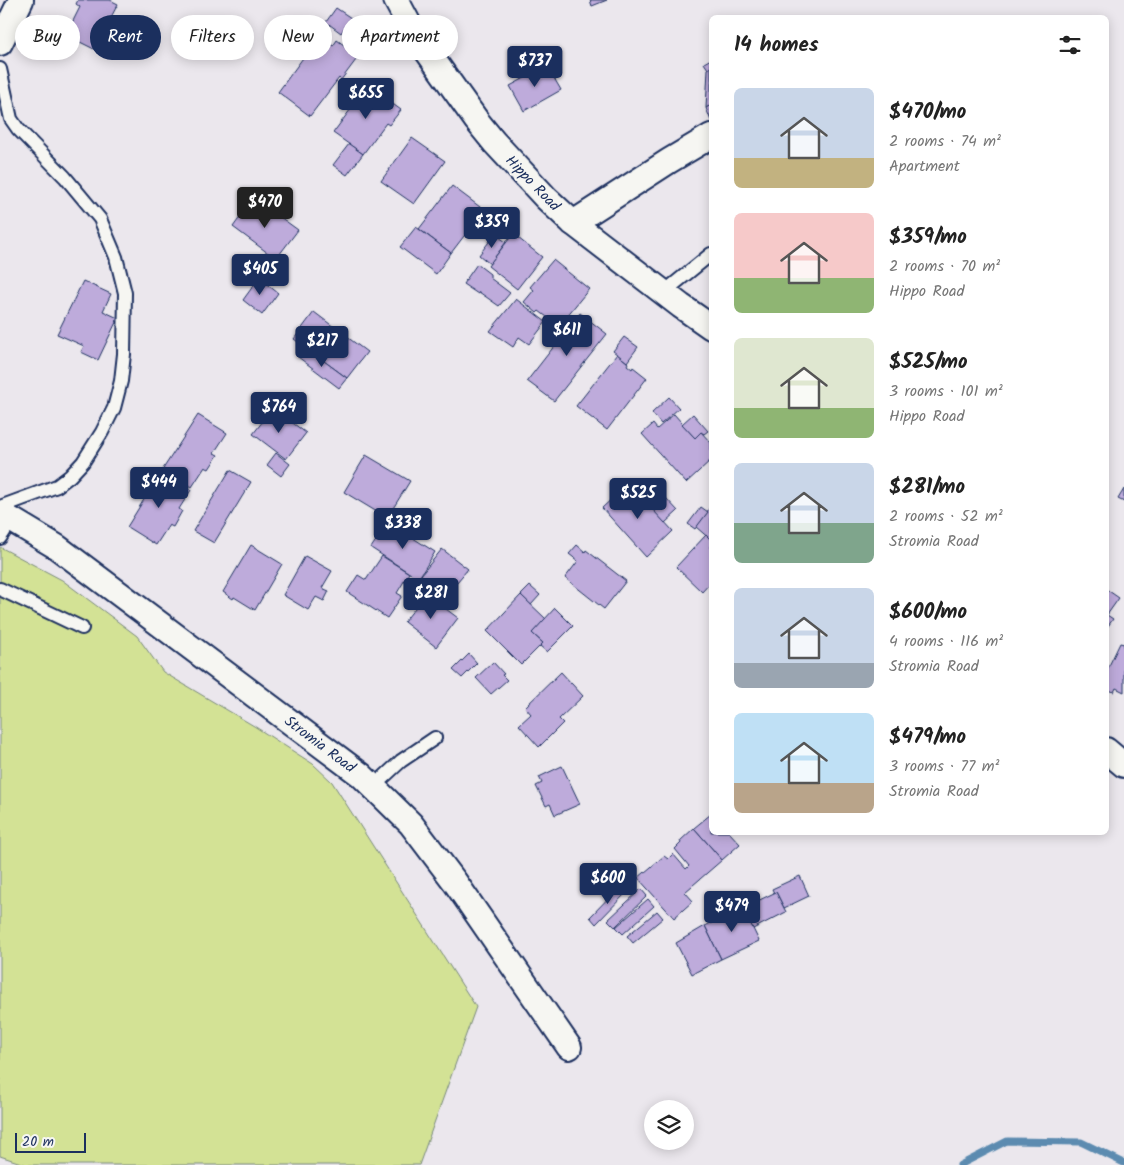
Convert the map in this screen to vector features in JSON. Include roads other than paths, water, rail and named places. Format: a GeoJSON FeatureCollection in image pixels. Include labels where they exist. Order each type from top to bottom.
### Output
{"type":"FeatureCollection","features":[{"type":"Feature","properties":{"kind":"street"},"geometry":{"type":"LineString","coordinates":[[0,42],[22,0]]}},
{"type":"Feature","properties":{"kind":"street","name":"Hippo Road"},"geometry":{"type":"LineString","coordinates":[[396,0],[412,30],[477,121],[540,191],[573,223],[709,326]]}},
{"type":"Feature","properties":{"kind":"street"},"geometry":{"type":"LineString","coordinates":[[573,223],[709,137]]}},
{"type":"Feature","properties":{"kind":"street","name":"Stromia Road"},"geometry":{"type":"LineString","coordinates":[[3,520],[58,547],[361,774],[411,824],[455,882],[569,1047]]}},
{"type":"Feature","properties":{"kind":"street"},"geometry":{"type":"LineString","coordinates":[[1109,752],[1124,764]]}},
{"type":"Feature","properties":{"kind":"lane"},"geometry":{"type":"LineString","coordinates":[[0,69],[11,119],[18,129],[65,177],[100,219],[116,257],[125,293],[124,354],[121,381],[114,408],[102,432],[70,476],[3,520]]}},
{"type":"Feature","properties":{"kind":"lane"},"geometry":{"type":"LineString","coordinates":[[664,293],[709,256]]}},
{"type":"Feature","properties":{"kind":"lane"},"geometry":{"type":"LineString","coordinates":[[0,588],[82,628]]}},
{"type":"Feature","properties":{"kind":"lane"},"geometry":{"type":"LineString","coordinates":[[373,787],[401,761],[435,738]]}},
{"type":"Feature","properties":{"kind":"waterway"},"geometry":{"type":"LineString","coordinates":[[960,1165],[1007,1141],[1081,1142],[1124,1163]]}}]}
